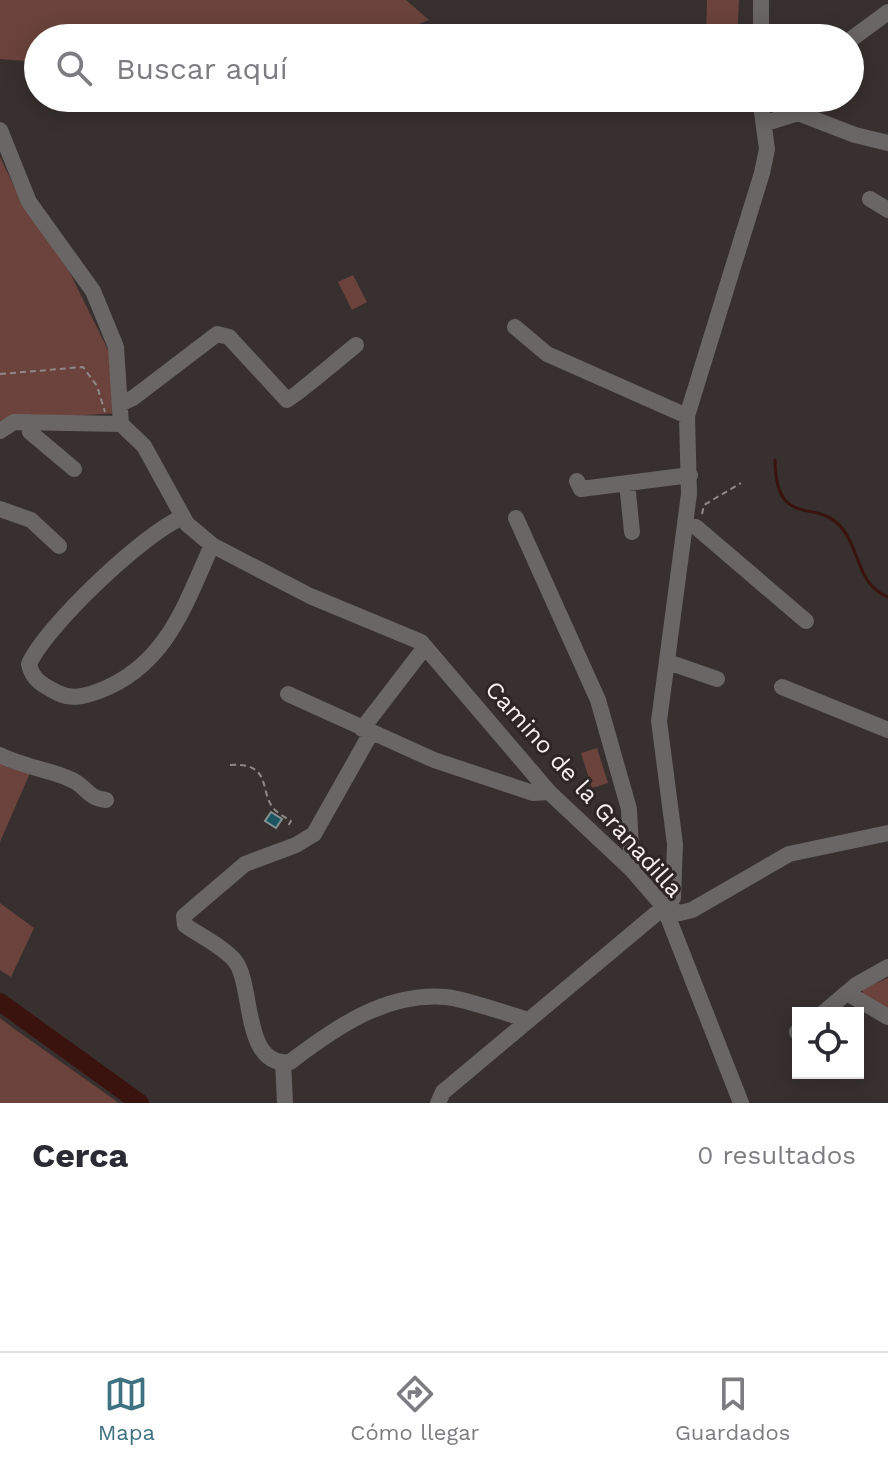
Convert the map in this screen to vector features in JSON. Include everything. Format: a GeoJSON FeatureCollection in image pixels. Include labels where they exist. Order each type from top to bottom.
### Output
{"type":"FeatureCollection","features":[{"type":"Feature","properties":{"kind":"street"},"geometry":{"type":"LineString","coordinates":[[761,0],[761,24]]}},
{"type":"Feature","properties":{"kind":"street"},"geometry":{"type":"LineString","coordinates":[[864,30],[888,12]]}},
{"type":"Feature","properties":{"kind":"street"},"geometry":{"type":"LineString","coordinates":[[438,1103],[443,1092],[673,898],[675,844],[659,721],[686,525],[690,475],[687,416],[762,173],[767,149],[763,112]]}},
{"type":"Feature","properties":{"kind":"street"},"geometry":{"type":"LineString","coordinates":[[766,123],[798,113],[855,135],[888,143]]}},
{"type":"Feature","properties":{"kind":"street"},"geometry":{"type":"LineString","coordinates":[[0,130],[29,202],[93,291],[116,347],[120,404],[116,424],[7,423],[0,431]]}},
{"type":"Feature","properties":{"kind":"street"},"geometry":{"type":"LineString","coordinates":[[870,199],[888,210]]}},
{"type":"Feature","properties":{"kind":"street"},"geometry":{"type":"LineString","coordinates":[[515,327],[547,354],[687,416]]}},
{"type":"Feature","properties":{"kind":"street"},"geometry":{"type":"LineString","coordinates":[[120,404],[133,398],[217,334],[229,337],[287,400],[295,397],[302,386],[356,345]]}},
{"type":"Feature","properties":{"kind":"street"},"geometry":{"type":"LineString","coordinates":[[28,422],[30,432],[74,469]]}},
{"type":"Feature","properties":{"kind":"street","name":"Camino de la Granadilla"},"geometry":{"type":"LineString","coordinates":[[116,424],[144,446],[183,517],[212,545],[310,596],[425,647],[549,792],[632,870],[664,907],[741,1103]]}},
{"type":"Feature","properties":{"kind":"street"},"geometry":{"type":"LineString","coordinates":[[577,481],[581,489],[690,475]]}},
{"type":"Feature","properties":{"kind":"street"},"geometry":{"type":"LineString","coordinates":[[627,483],[632,532]]}},
{"type":"Feature","properties":{"kind":"street"},"geometry":{"type":"LineString","coordinates":[[0,509],[31,520],[59,546]]}},
{"type":"Feature","properties":{"kind":"street"},"geometry":{"type":"LineString","coordinates":[[183,517],[157,533],[54,626],[37,645],[29,664],[34,678],[63,695],[76,697],[130,677],[158,653],[173,633],[212,545]]}},
{"type":"Feature","properties":{"kind":"street"},"geometry":{"type":"LineString","coordinates":[[516,518],[598,700],[629,809],[632,870]]}},
{"type":"Feature","properties":{"kind":"street"},"geometry":{"type":"LineString","coordinates":[[686,525],[696,527],[806,621]]}},
{"type":"Feature","properties":{"kind":"street"},"geometry":{"type":"LineString","coordinates":[[425,647],[367,731],[314,834],[296,845],[245,864],[184,916],[185,925],[237,963],[256,1038],[267,1056],[283,1062],[290,1062],[336,1026],[383,1006],[414,1000],[456,999],[529,1020]]}},
{"type":"Feature","properties":{"kind":"street"},"geometry":{"type":"LineString","coordinates":[[668,662],[717,679]]}},
{"type":"Feature","properties":{"kind":"street"},"geometry":{"type":"LineString","coordinates":[[782,687],[888,730]]}},
{"type":"Feature","properties":{"kind":"street"},"geometry":{"type":"LineString","coordinates":[[288,694],[434,760],[533,793],[549,792]]}},
{"type":"Feature","properties":{"kind":"street"},"geometry":{"type":"LineString","coordinates":[[0,755],[20,765],[69,779],[87,795],[106,800]]}},
{"type":"Feature","properties":{"kind":"street"},"geometry":{"type":"LineString","coordinates":[[664,907],[680,913],[692,910],[789,854],[888,833]]}},
{"type":"Feature","properties":{"kind":"street"},"geometry":{"type":"LineString","coordinates":[[830,1007],[888,967]]}},
{"type":"Feature","properties":{"kind":"street"},"geometry":{"type":"LineString","coordinates":[[847,993],[888,1017]]}},
{"type":"Feature","properties":{"kind":"street"},"geometry":{"type":"LineString","coordinates":[[283,1062],[285,1103]]}},
{"type":"Feature","properties":{"kind":"path"},"geometry":{"type":"LineString","coordinates":[[0,374],[83,367],[97,386],[116,424]]}},
{"type":"Feature","properties":{"kind":"path"},"geometry":{"type":"LineString","coordinates":[[701,515],[704,505],[741,483]]}},
{"type":"Feature","properties":{"kind":"path"},"geometry":{"type":"LineString","coordinates":[[230,765],[246,765],[263,778],[273,809],[291,821],[288,826]]}},
{"type":"Feature","properties":{"kind":"shaded area"},"geometry":{"type":"Polygon","coordinates":[[[0,0],[406,0],[429,20],[419,24],[24,24],[24,61],[0,59],[0,0]]]}},
{"type":"Feature","properties":{"kind":"shaded area"},"geometry":{"type":"Polygon","coordinates":[[[707,0],[739,0],[738,24],[706,24],[707,0]]]}},
{"type":"Feature","properties":{"kind":"shaded area"},"geometry":{"type":"Polygon","coordinates":[[[0,157],[23,205],[70,273],[109,352],[117,413],[0,421],[0,157]]]}},
{"type":"Feature","properties":{"kind":"shaded area"},"geometry":{"type":"Polygon","coordinates":[[[353,275],[367,302],[352,310],[338,282],[353,275]]]}},
{"type":"Feature","properties":{"kind":"shaded area"},"geometry":{"type":"Polygon","coordinates":[[[597,748],[608,783],[592,788],[581,753],[597,748]]]}},
{"type":"Feature","properties":{"kind":"shaded area"},"geometry":{"type":"Polygon","coordinates":[[[0,760],[30,773],[0,842],[0,760]]]}},
{"type":"Feature","properties":{"kind":"shaded area"},"geometry":{"type":"Polygon","coordinates":[[[0,903],[34,928],[11,977],[0,970],[0,903]]]}},
{"type":"Feature","properties":{"kind":"shaded area"},"geometry":{"type":"Polygon","coordinates":[[[888,978],[888,1011],[863,995],[863,989],[888,978]]]}},
{"type":"Feature","properties":{"kind":"shaded area"},"geometry":{"type":"Polygon","coordinates":[[[0,1018],[13,1028],[119,1103],[0,1103],[0,1018]]]}},
{"type":"Feature","properties":{"kind":"building"},"geometry":{"type":"Polygon","coordinates":[[[271,812],[282,819],[276,828],[265,821],[271,812]]]}},
{"type":"Feature","properties":{"kind":"waterway"},"geometry":{"type":"LineString","coordinates":[[775,460],[782,496],[799,509],[831,518],[841,527],[870,584],[888,597]]}},
{"type":"Feature","properties":{"kind":"waterway"},"geometry":{"type":"LineString","coordinates":[[0,1002],[140,1103]]}}]}
